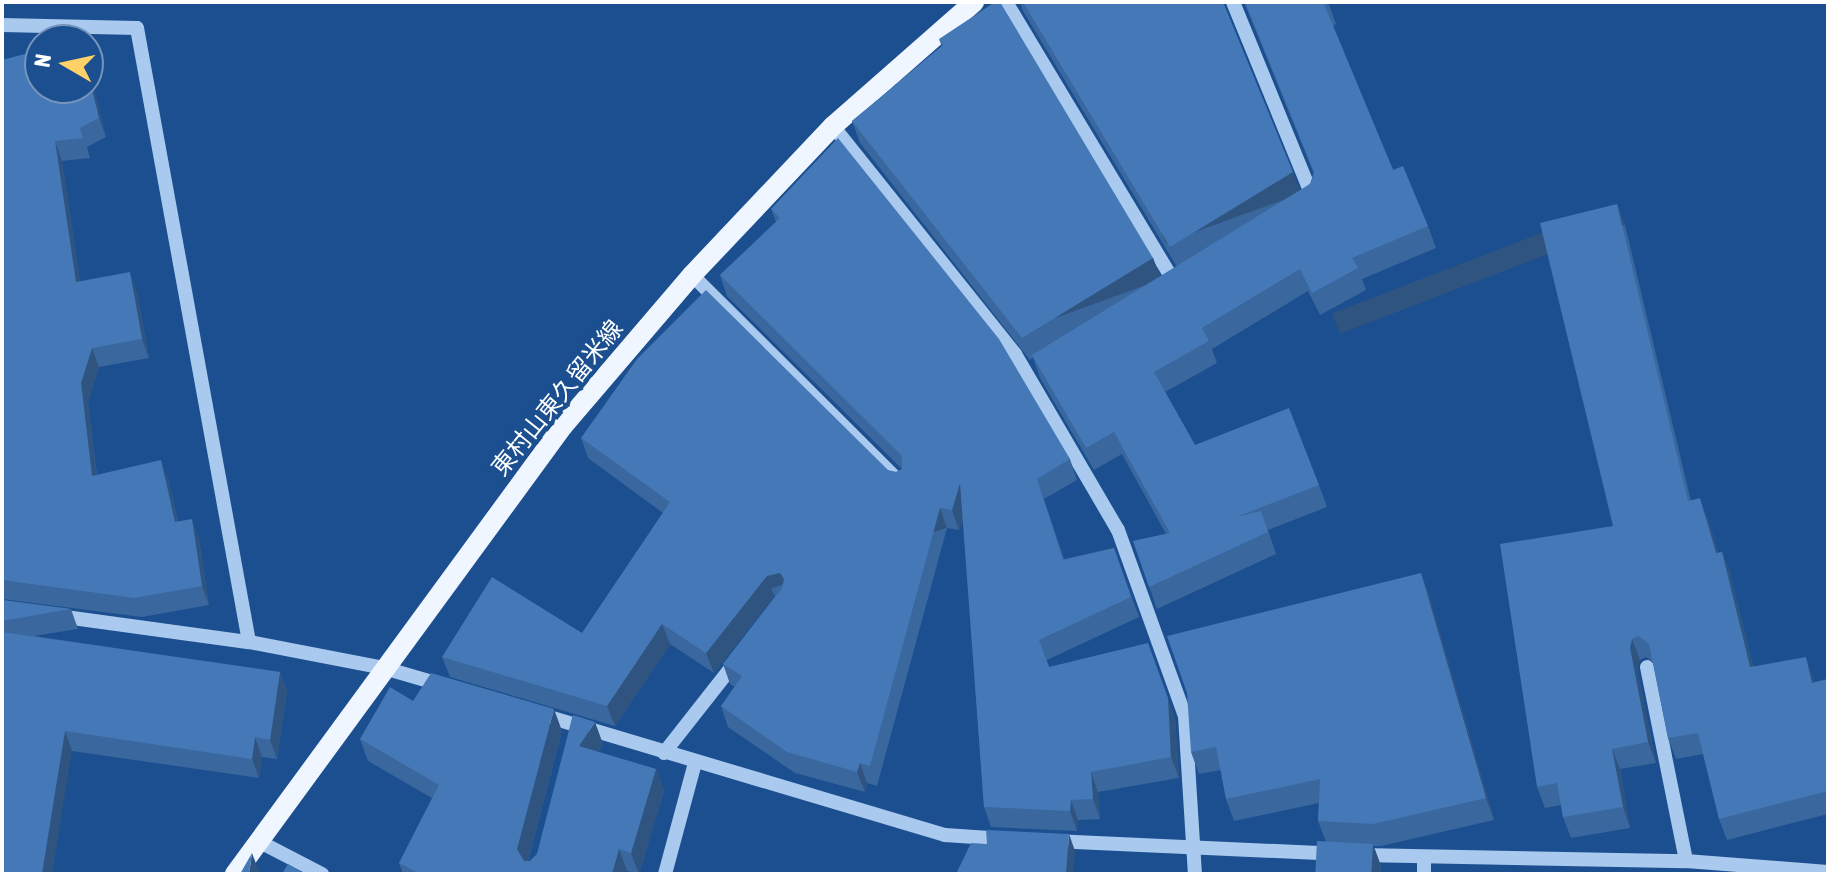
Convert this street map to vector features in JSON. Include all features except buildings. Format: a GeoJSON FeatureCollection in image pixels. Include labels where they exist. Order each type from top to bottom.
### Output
{"type":"FeatureCollection","features":[{"type":"Feature","properties":{"kind":"main road","name":"東村山東久留米線"},"geometry":{"type":"LineString","coordinates":[[235,874],[563,426],[692,275],[833,126],[974,2]]}},
{"type":"Feature","properties":{"kind":"street"},"geometry":{"type":"LineString","coordinates":[[1006,2],[1182,279],[1162,291]]}},
{"type":"Feature","properties":{"kind":"street"},"geometry":{"type":"LineString","coordinates":[[1233,2],[1313,198],[1301,205]]}},
{"type":"Feature","properties":{"kind":"street"},"geometry":{"type":"LineString","coordinates":[[2,25],[137,28],[249,642]]}},
{"type":"Feature","properties":{"kind":"street"},"geometry":{"type":"LineString","coordinates":[[833,126],[1027,374],[1118,530],[1185,716],[1196,849],[1195,874]]}},
{"type":"Feature","properties":{"kind":"street"},"geometry":{"type":"LineString","coordinates":[[692,275],[902,483]]}},
{"type":"Feature","properties":{"kind":"street"},"geometry":{"type":"LineString","coordinates":[[1027,374],[1041,366]]}},
{"type":"Feature","properties":{"kind":"street"},"geometry":{"type":"LineString","coordinates":[[48,614],[249,642],[384,668],[457,690]]}},
{"type":"Feature","properties":{"kind":"street"},"geometry":{"type":"LineString","coordinates":[[664,753],[752,640]]}},
{"type":"Feature","properties":{"kind":"street"},"geometry":{"type":"LineString","coordinates":[[1647,667],[1686,861]]}},
{"type":"Feature","properties":{"kind":"street"},"geometry":{"type":"LineString","coordinates":[[530,711],[572,732],[664,753],[945,835],[1023,840]]}},
{"type":"Feature","properties":{"kind":"street"},"geometry":{"type":"LineString","coordinates":[[665,874],[695,763]]}},
{"type":"Feature","properties":{"kind":"street"},"geometry":{"type":"LineString","coordinates":[[1039,841],[1598,868],[1686,861],[1828,872]]}},
{"type":"Feature","properties":{"kind":"street"},"geometry":{"type":"LineString","coordinates":[[260,842],[322,874]]}},
{"type":"Feature","properties":{"kind":"street"},"geometry":{"type":"LineString","coordinates":[[1424,858],[1424,874]]}}]}
